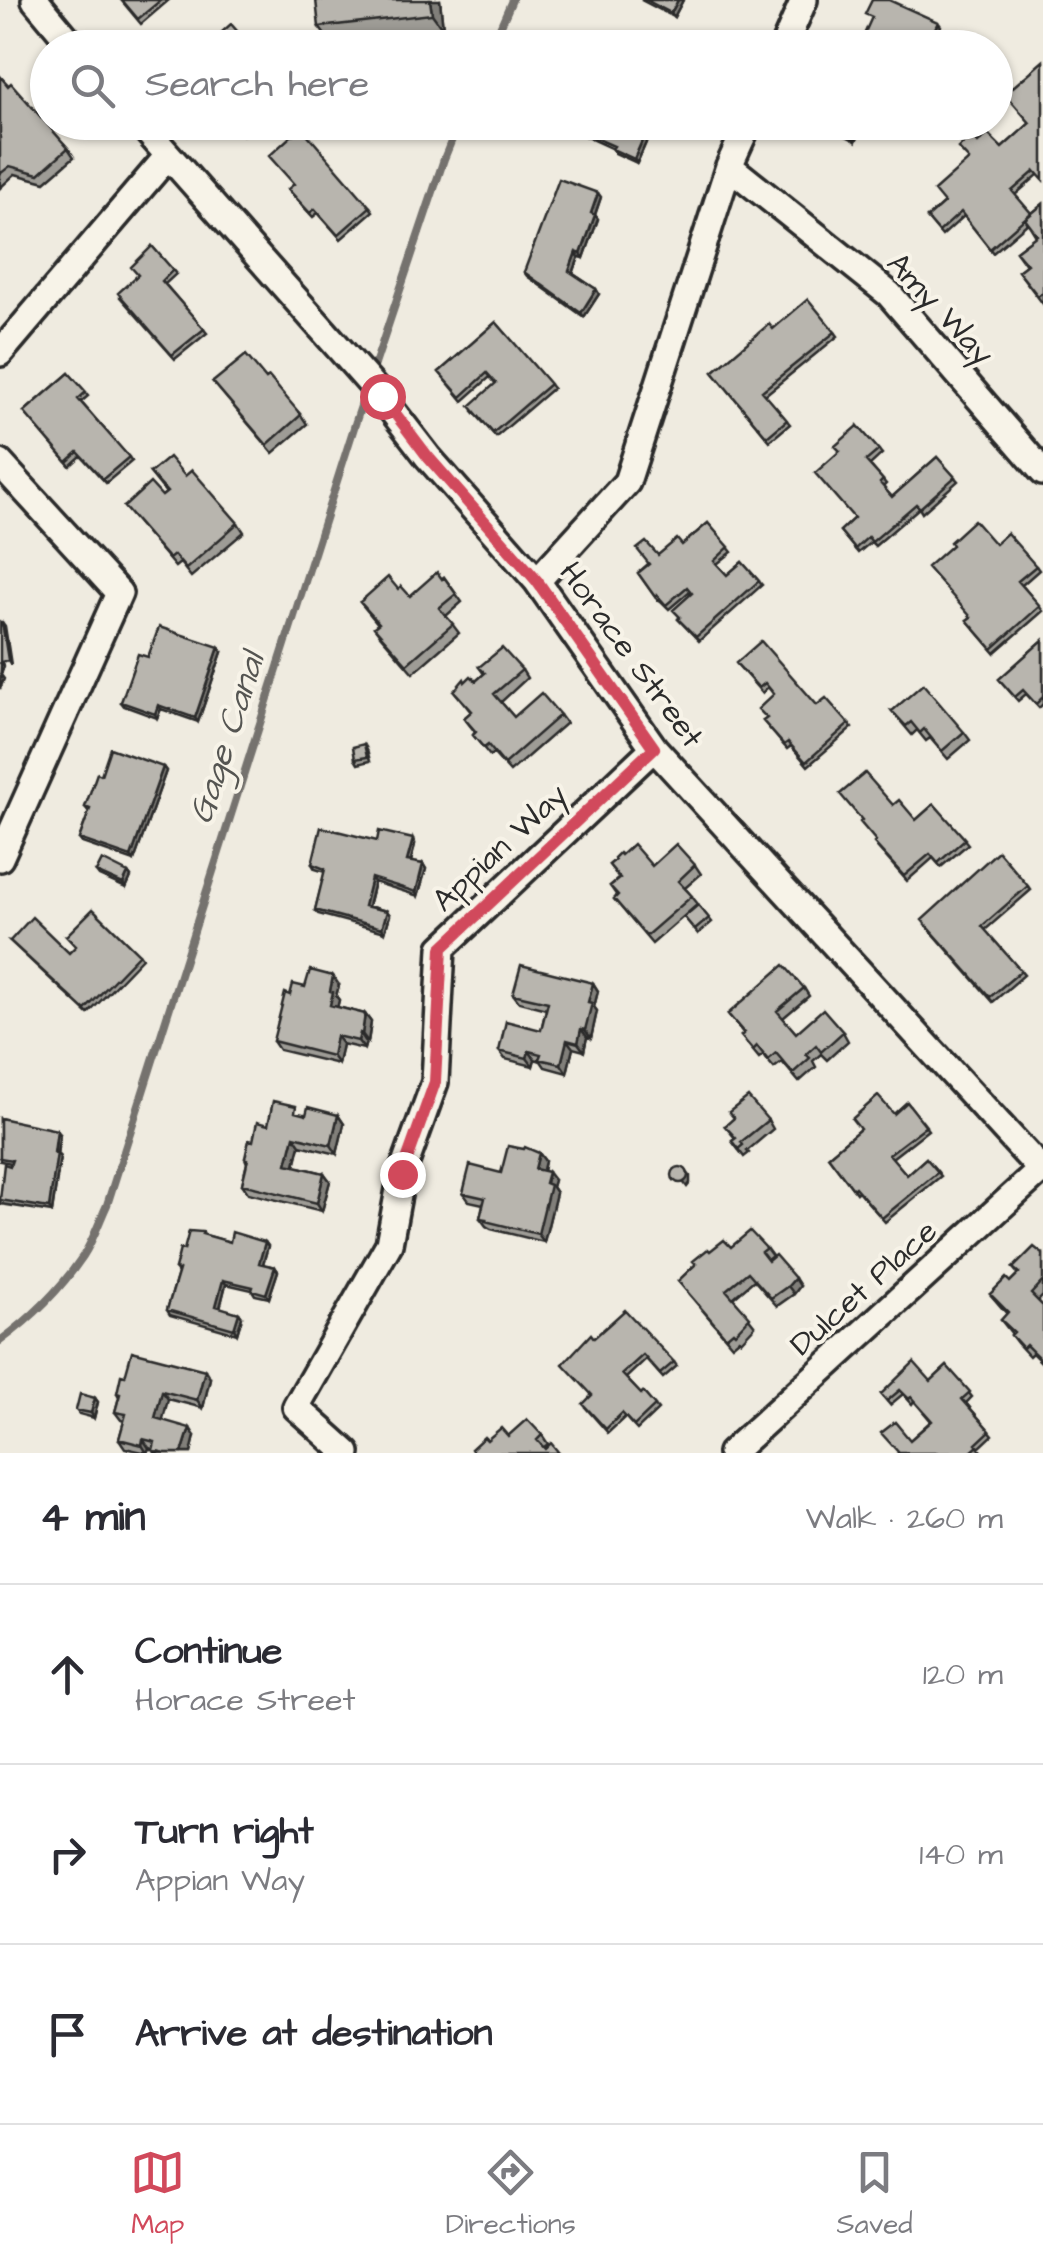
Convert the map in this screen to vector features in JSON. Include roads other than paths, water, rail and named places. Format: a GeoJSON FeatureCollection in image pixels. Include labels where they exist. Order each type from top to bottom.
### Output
{"type":"FeatureCollection","features":[{"type":"Feature","properties":{"kind":"street"},"geometry":{"type":"LineString","coordinates":[[34,0],[60,30]]}},
{"type":"Feature","properties":{"kind":"street"},"geometry":{"type":"LineString","coordinates":[[790,30],[804,0]]}},
{"type":"Feature","properties":{"kind":"street","name":"Horace Street"},"geometry":{"type":"LineString","coordinates":[[154,140],[369,382],[428,457],[537,581],[654,748],[1042,1171]]}},
{"type":"Feature","properties":{"kind":"street"},"geometry":{"type":"LineString","coordinates":[[537,581],[627,482],[729,166],[741,140]]}},
{"type":"Feature","properties":{"kind":"street"},"geometry":{"type":"LineString","coordinates":[[0,353],[168,156]]}},
{"type":"Feature","properties":{"kind":"street","name":"Amy Way"},"geometry":{"type":"LineString","coordinates":[[729,166],[889,294],[1043,472]]}},
{"type":"Feature","properties":{"kind":"street"},"geometry":{"type":"LineString","coordinates":[[0,463],[119,593],[0,858]]}},
{"type":"Feature","properties":{"kind":"street","name":"Appian Way"},"geometry":{"type":"LineString","coordinates":[[347,1453],[296,1407],[388,1244],[402,1174],[435,1082],[442,948],[654,748]]}},
{"type":"Feature","properties":{"kind":"street","name":"Dulcet Place"},"geometry":{"type":"LineString","coordinates":[[731,1453],[1042,1171]]}},
{"type":"Feature","properties":{"kind":"waterway","name":"Gage Canal"},"geometry":{"type":"LineString","coordinates":[[499,30],[512,0]]}},
{"type":"Feature","properties":{"kind":"waterway","name":"Gage Canal"},"geometry":{"type":"LineString","coordinates":[[0,1341],[35,1313],[65,1280],[87,1250],[107,1205],[357,418],[452,140]]}}]}
